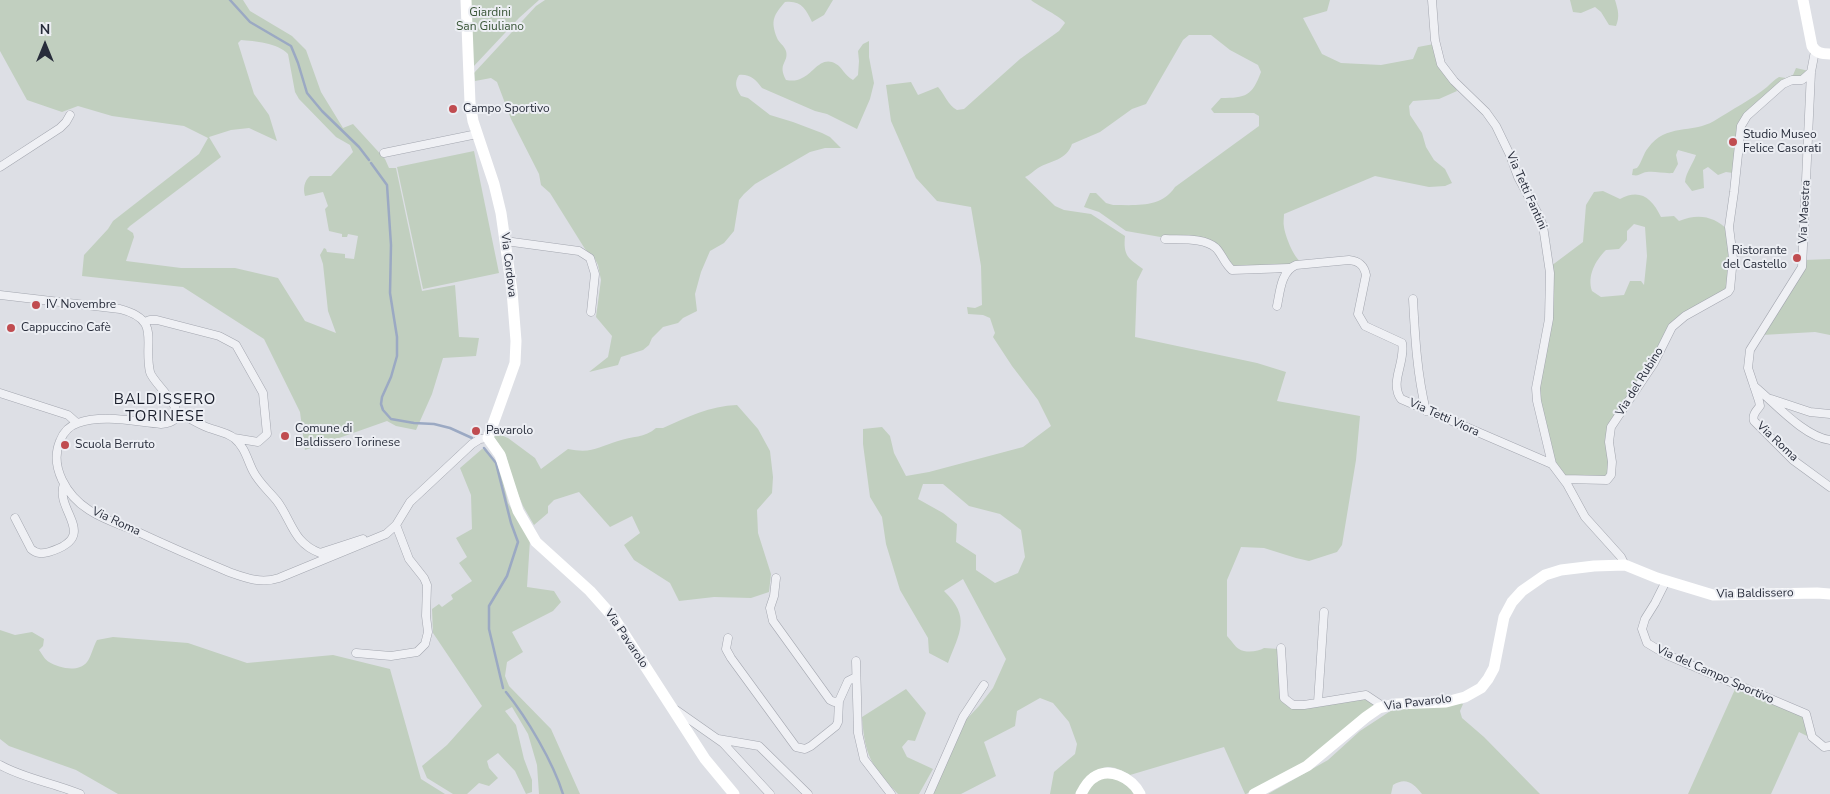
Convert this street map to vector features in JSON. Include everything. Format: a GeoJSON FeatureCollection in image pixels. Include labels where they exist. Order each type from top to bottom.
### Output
{"type":"FeatureCollection","features":[{"type":"Feature","properties":{"kind":"street","name":"Via Cordova"},"geometry":{"type":"LineString","coordinates":[[466,0],[472,135],[494,184],[505,241],[512,294],[516,353],[509,381],[488,438]]}},
{"type":"Feature","properties":{"kind":"street","name":"Via Tetti Fantini"},"geometry":{"type":"LineString","coordinates":[[1432,0],[1435,40],[1441,64],[1454,81],[1486,112],[1496,126],[1518,177],[1543,226],[1550,273],[1549,319],[1536,388],[1537,401],[1552,464]]}},
{"type":"Feature","properties":{"kind":"street"},"geometry":{"type":"LineString","coordinates":[[1803,0],[1812,46],[1815,51],[1822,54],[1830,54]]}},
{"type":"Feature","properties":{"kind":"street","name":"Via Maestra"},"geometry":{"type":"LineString","coordinates":[[1754,386],[1748,368],[1750,350],[1802,267],[1812,72],[1815,51]]}},
{"type":"Feature","properties":{"kind":"street","name":"Via del Rubino"},"geometry":{"type":"LineString","coordinates":[[1564,479],[1607,480],[1611,475],[1612,462],[1609,442],[1611,427],[1654,363],[1672,327],[1685,316],[1728,292],[1730,289],[1732,258],[1729,227],[1741,126],[1747,116],[1783,84],[1792,80],[1802,80],[1812,72]]}},
{"type":"Feature","properties":{"kind":"street"},"geometry":{"type":"LineString","coordinates":[[0,167],[60,128],[70,115]]}},
{"type":"Feature","properties":{"kind":"street"},"geometry":{"type":"LineString","coordinates":[[384,153],[472,135]]}},
{"type":"Feature","properties":{"kind":"street"},"geometry":{"type":"LineString","coordinates":[[1165,239],[1207,243],[1216,248],[1225,264],[1232,270],[1289,268]]}},
{"type":"Feature","properties":{"kind":"street"},"geometry":{"type":"LineString","coordinates":[[505,241],[579,251],[590,258],[595,274],[591,312]]}},
{"type":"Feature","properties":{"kind":"street","name":"Via Tetti Viora"},"geometry":{"type":"LineString","coordinates":[[1289,268],[1296,265],[1349,260],[1357,261],[1365,269],[1366,275],[1358,314],[1365,326],[1402,343],[1403,350],[1396,382],[1396,392],[1400,399],[1552,464]]}},
{"type":"Feature","properties":{"kind":"street"},"geometry":{"type":"LineString","coordinates":[[1276,306],[1285,273],[1289,268]]}},
{"type":"Feature","properties":{"kind":"street"},"geometry":{"type":"LineString","coordinates":[[0,295],[120,309],[136,314],[145,322],[148,337],[150,374],[169,396],[177,412],[234,438],[258,442],[267,434],[263,393],[236,345],[219,336],[157,320],[145,322]]}},
{"type":"Feature","properties":{"kind":"street"},"geometry":{"type":"LineString","coordinates":[[1413,299],[1416,358],[1426,411]]}},
{"type":"Feature","properties":{"kind":"street"},"geometry":{"type":"LineString","coordinates":[[1754,386],[1802,426],[1815,435],[1830,440]]}},
{"type":"Feature","properties":{"kind":"street","name":"Via Roma"},"geometry":{"type":"LineString","coordinates":[[1754,386],[1760,406],[1754,413],[1754,421],[1793,460],[1830,487]]}},
{"type":"Feature","properties":{"kind":"street"},"geometry":{"type":"LineString","coordinates":[[0,393],[68,415],[77,423],[114,420],[165,424],[175,419],[177,412]]}},
{"type":"Feature","properties":{"kind":"street"},"geometry":{"type":"LineString","coordinates":[[1769,398],[1810,412],[1830,414]]}},
{"type":"Feature","properties":{"kind":"street","name":"Via Roma"},"geometry":{"type":"LineString","coordinates":[[77,423],[64,432],[58,446],[58,468],[64,484],[79,503],[98,515],[229,572],[257,581],[279,578],[386,534],[396,525],[410,502],[472,444],[480,439],[488,438]]}},
{"type":"Feature","properties":{"kind":"street"},"geometry":{"type":"LineString","coordinates":[[234,438],[247,455],[252,471],[278,502],[299,540],[306,547],[320,553],[374,535],[386,534]]}},
{"type":"Feature","properties":{"kind":"street","name":"Via Pavarolo"},"geometry":{"type":"LineString","coordinates":[[488,438],[500,455],[518,511],[536,542],[590,591],[614,618],[705,759],[734,794]]}},
{"type":"Feature","properties":{"kind":"street"},"geometry":{"type":"LineString","coordinates":[[1552,464],[1564,479],[1585,517],[1618,553],[1625,565]]}},
{"type":"Feature","properties":{"kind":"street"},"geometry":{"type":"LineString","coordinates":[[14,518],[31,549],[35,552],[39,554],[48,552],[64,545],[71,540],[74,523],[62,496],[64,484]]}},
{"type":"Feature","properties":{"kind":"street"},"geometry":{"type":"LineString","coordinates":[[356,652],[391,656],[417,652],[426,644],[428,632],[426,616],[427,585],[409,558],[396,525]]}},
{"type":"Feature","properties":{"kind":"street","name":"Via Pavarolo"},"geometry":{"type":"LineString","coordinates":[[1254,794],[1307,766],[1379,708],[1396,704],[1446,702],[1465,697],[1481,688],[1494,668],[1504,617],[1512,602],[1522,591],[1545,576],[1561,570],[1625,565]]}},
{"type":"Feature","properties":{"kind":"street","name":"Via Baldissero"},"geometry":{"type":"LineString","coordinates":[[1625,565],[1666,581],[1713,595],[1830,594]]}},
{"type":"Feature","properties":{"kind":"street"},"geometry":{"type":"LineString","coordinates":[[776,578],[774,596],[770,608],[772,621],[830,700],[834,702],[839,701]]}},
{"type":"Feature","properties":{"kind":"street","name":"Via del Campo Sportivo"},"geometry":{"type":"LineString","coordinates":[[1666,581],[1645,619],[1642,629],[1647,644],[1667,655],[1806,714],[1812,737],[1824,747],[1830,746]]}},
{"type":"Feature","properties":{"kind":"street"},"geometry":{"type":"LineString","coordinates":[[1318,702],[1324,612]]}},
{"type":"Feature","properties":{"kind":"street"},"geometry":{"type":"LineString","coordinates":[[728,638],[726,649],[731,658],[796,747],[805,749],[811,746],[836,726],[838,722],[839,701],[848,681],[856,677]]}},
{"type":"Feature","properties":{"kind":"street"},"geometry":{"type":"LineString","coordinates":[[1281,648],[1284,698],[1293,705],[1366,695],[1384,707]]}},
{"type":"Feature","properties":{"kind":"street"},"geometry":{"type":"LineString","coordinates":[[856,661],[858,733],[864,760],[891,794]]}},
{"type":"Feature","properties":{"kind":"street"},"geometry":{"type":"LineString","coordinates":[[929,794],[963,717],[984,685]]}},
{"type":"Feature","properties":{"kind":"street"},"geometry":{"type":"LineString","coordinates":[[672,708],[723,742],[770,794]]}},
{"type":"Feature","properties":{"kind":"street"},"geometry":{"type":"LineString","coordinates":[[716,739],[759,746],[808,794]]}},
{"type":"Feature","properties":{"kind":"street"},"geometry":{"type":"LineString","coordinates":[[0,765],[14,773],[64,787],[80,794]]}},
{"type":"Feature","properties":{"kind":"street"},"geometry":{"type":"LineString","coordinates":[[1081,794],[1093,777],[1103,774],[1114,774],[1126,778],[1140,794]]}},
{"type":"Feature","properties":{"kind":"green space"},"geometry":{"type":"Polygon","coordinates":[[[0,0],[243,0],[250,11],[292,36],[306,50],[321,92],[343,128],[353,124],[385,159],[389,168],[396,168],[422,291],[455,285],[459,337],[479,338],[476,356],[443,358],[432,394],[416,430],[396,426],[387,421],[305,450],[300,412],[264,339],[183,287],[82,276],[84,255],[113,221],[199,154],[208,138],[184,126],[112,116],[78,106],[62,112],[27,100],[0,51],[0,0]],[[241,40],[238,43],[254,94],[269,115],[277,141],[249,128],[231,130],[209,137],[221,157],[127,229],[133,233],[134,237],[126,261],[181,268],[235,268],[278,278],[305,321],[336,333],[328,311],[323,264],[320,255],[324,248],[327,252],[345,254],[345,258],[354,259],[358,236],[348,234],[347,237],[342,237],[342,234],[329,231],[325,209],[328,206],[323,192],[305,196],[304,188],[306,180],[310,176],[331,176],[353,152],[350,145],[336,137],[299,99],[295,92],[288,54],[284,50],[272,45],[241,40]]]}},
{"type":"Feature","properties":{"kind":"green space","name":"Giardini San Giuliano"},"geometry":{"type":"Polygon","coordinates":[[[470,0],[539,0],[519,18],[473,67],[470,0]]]}},
{"type":"Feature","properties":{"kind":"green space"},"geometry":{"type":"Polygon","coordinates":[[[545,0],[833,0],[824,15],[812,22],[805,9],[795,2],[785,2],[776,14],[774,18],[775,32],[786,51],[783,70],[786,80],[800,79],[822,63],[831,62],[838,65],[853,80],[858,75],[858,51],[863,44],[869,41],[869,57],[874,83],[870,99],[857,129],[827,114],[815,111],[762,88],[749,76],[739,75],[736,86],[741,96],[748,98],[770,115],[830,137],[841,148],[825,148],[810,152],[755,184],[739,200],[734,231],[724,243],[710,251],[701,272],[695,294],[697,311],[683,318],[678,323],[663,327],[652,338],[649,345],[643,350],[621,357],[618,365],[589,372],[608,357],[612,336],[596,317],[601,280],[598,265],[585,249],[550,193],[541,185],[539,174],[511,119],[497,82],[491,78],[475,81],[474,73],[536,6],[545,0]]]}},
{"type":"Feature","properties":{"kind":"green space"},"geometry":{"type":"Polygon","coordinates":[[[1031,0],[1330,0],[1327,11],[1303,18],[1322,54],[1341,63],[1381,65],[1413,59],[1418,47],[1434,44],[1457,91],[1439,99],[1413,101],[1409,106],[1410,115],[1422,133],[1426,147],[1434,160],[1445,169],[1452,183],[1445,186],[1429,187],[1375,176],[1284,214],[1286,235],[1292,250],[1300,261],[1289,265],[1234,268],[1218,247],[1126,231],[1099,212],[1084,207],[1090,193],[1096,193],[1106,203],[1113,205],[1148,204],[1163,199],[1175,187],[1259,126],[1259,116],[1254,113],[1214,113],[1211,109],[1221,98],[1247,94],[1251,91],[1261,72],[1258,65],[1230,50],[1211,35],[1189,35],[1183,40],[1146,104],[1132,109],[1100,132],[1072,144],[1062,157],[1038,168],[1025,177],[1055,206],[1064,210],[1091,214],[1125,236],[1125,248],[1128,256],[1143,269],[1137,281],[1135,337],[1257,363],[1286,372],[1277,401],[1360,416],[1356,460],[1342,545],[1337,552],[1309,561],[1264,548],[1241,547],[1227,580],[1227,636],[1238,648],[1245,651],[1255,651],[1264,648],[1279,649],[1287,704],[1365,697],[1378,705],[1307,763],[1246,794],[1224,747],[1130,775],[1112,767],[1105,767],[1094,774],[1078,794],[1050,794],[1054,772],[1075,754],[1077,744],[1069,722],[1053,703],[1040,698],[1017,711],[1015,726],[984,742],[996,776],[961,794],[930,794],[962,724],[993,688],[1006,659],[963,579],[944,591],[958,609],[961,625],[948,663],[929,653],[928,638],[900,590],[886,544],[882,517],[870,497],[863,444],[863,429],[882,427],[890,436],[894,453],[906,476],[929,472],[1023,447],[1051,426],[1038,400],[993,337],[995,333],[990,318],[983,315],[968,314],[967,307],[975,308],[982,305],[981,266],[971,207],[937,201],[916,178],[891,121],[886,85],[911,82],[918,95],[938,87],[954,108],[957,110],[964,109],[1020,59],[1059,31],[1065,23],[1031,0]],[[923,484],[918,499],[943,513],[957,524],[956,542],[976,555],[976,570],[995,583],[1018,573],[1025,557],[1021,530],[1000,514],[969,506],[943,484],[923,484]]]}},
{"type":"Feature","properties":{"kind":"green space"},"geometry":{"type":"Polygon","coordinates":[[[1570,0],[1615,0],[1618,13],[1616,26],[1609,25],[1601,12],[1595,7],[1581,13],[1573,12],[1570,0]]]}},
{"type":"Feature","properties":{"kind":"green space"},"geometry":{"type":"Polygon","coordinates":[[[1796,68],[1809,71],[1801,78],[1791,79],[1746,115],[1733,173],[1726,172],[1718,175],[1708,167],[1703,170],[1704,188],[1692,191],[1685,182],[1696,155],[1678,150],[1676,155],[1678,164],[1673,173],[1650,172],[1632,175],[1633,169],[1639,166],[1648,148],[1655,140],[1671,132],[1706,125],[1714,121],[1754,96],[1779,77],[1786,78],[1793,75],[1796,68]]]}},
{"type":"Feature","properties":{"kind":"green space"},"geometry":{"type":"Polygon","coordinates":[[[474,151],[499,273],[423,289],[397,167],[474,151]]]}},
{"type":"Feature","properties":{"kind":"green space"},"geometry":{"type":"Polygon","coordinates":[[[1603,191],[1620,199],[1639,195],[1645,197],[1654,205],[1661,217],[1674,216],[1679,221],[1693,217],[1705,217],[1723,225],[1728,230],[1729,289],[1678,321],[1654,362],[1610,426],[1611,462],[1607,480],[1564,479],[1552,464],[1538,401],[1545,349],[1551,266],[1583,242],[1586,205],[1594,192],[1603,191]],[[1634,224],[1627,231],[1627,240],[1619,249],[1606,250],[1602,254],[1591,274],[1592,291],[1601,297],[1624,295],[1630,281],[1641,281],[1644,285],[1647,256],[1645,227],[1634,224]]]}},
{"type":"Feature","properties":{"kind":"green space"},"geometry":{"type":"Polygon","coordinates":[[[1830,259],[1830,335],[1815,332],[1762,335],[1805,260],[1830,259]]]}},
{"type":"Feature","properties":{"kind":"green space"},"geometry":{"type":"Polygon","coordinates":[[[737,405],[758,429],[770,451],[773,477],[772,493],[757,510],[758,533],[771,574],[769,592],[751,598],[714,597],[679,601],[670,583],[634,560],[624,545],[640,533],[632,516],[610,527],[579,492],[554,500],[548,506],[548,513],[534,525],[523,506],[512,480],[506,455],[493,436],[501,435],[508,438],[535,458],[541,469],[568,449],[583,451],[594,449],[623,439],[643,435],[656,428],[663,428],[708,410],[737,405]]]}},
{"type":"Feature","properties":{"kind":"green space"},"geometry":{"type":"Polygon","coordinates":[[[482,449],[486,450],[494,462],[497,462],[508,503],[530,540],[527,587],[554,591],[561,602],[553,611],[512,632],[523,652],[507,662],[505,676],[509,686],[551,729],[580,794],[539,794],[537,765],[528,734],[512,707],[505,711],[516,725],[524,759],[532,780],[532,792],[526,794],[515,771],[498,753],[487,761],[489,768],[498,778],[489,786],[479,783],[467,794],[453,794],[427,778],[422,766],[447,745],[482,706],[433,633],[432,609],[439,604],[442,607],[453,599],[451,595],[472,581],[459,563],[467,557],[456,538],[472,529],[471,495],[460,468],[482,449]]]}},
{"type":"Feature","properties":{"kind":"green space"},"geometry":{"type":"Polygon","coordinates":[[[0,630],[15,635],[32,632],[44,639],[43,646],[39,650],[46,660],[58,666],[68,668],[79,667],[87,662],[97,640],[113,637],[188,643],[247,663],[333,655],[390,669],[421,779],[445,794],[118,794],[76,770],[9,746],[0,739],[0,630]]]}},
{"type":"Feature","properties":{"kind":"green space"},"geometry":{"type":"Polygon","coordinates":[[[1736,687],[1806,714],[1811,738],[1799,732],[1771,794],[1688,794],[1736,687]]]}},
{"type":"Feature","properties":{"kind":"green space"},"geometry":{"type":"Polygon","coordinates":[[[906,689],[926,713],[915,741],[908,740],[902,747],[907,757],[933,769],[919,794],[898,794],[881,775],[871,760],[863,731],[862,717],[906,689]]]}},
{"type":"Feature","properties":{"kind":"green space"},"geometry":{"type":"Polygon","coordinates":[[[1459,702],[1463,704],[1460,711],[1462,718],[1484,737],[1540,794],[1422,794],[1409,782],[1402,781],[1393,785],[1391,794],[1268,794],[1328,760],[1360,731],[1392,710],[1459,702]]]}},
{"type":"Feature","properties":{"kind":"green space"},"geometry":{"type":"Polygon","coordinates":[[[1114,776],[1137,794],[1084,794],[1095,779],[1114,776]]]}},
{"type":"Feature","properties":{"kind":"waterway"},"geometry":{"type":"LineString","coordinates":[[230,0],[250,22],[291,46],[307,93],[369,160]]}},
{"type":"Feature","properties":{"kind":"waterway"},"geometry":{"type":"LineString","coordinates":[[371,163],[387,185],[391,245],[390,293],[397,337],[397,356],[391,377],[382,397],[381,404],[383,410],[391,419],[434,424],[450,428],[472,438]]}},
{"type":"Feature","properties":{"kind":"waterway"},"geometry":{"type":"LineString","coordinates":[[484,448],[496,463],[511,523],[518,542],[507,576],[489,606],[489,629],[503,688]]}},
{"type":"Feature","properties":{"kind":"waterway"},"geometry":{"type":"LineString","coordinates":[[506,692],[539,741],[559,781],[563,794]]}},
{"type":"Feature","properties":{"kind":"place","name":"Campo Sportivo"},"geometry":{"type":"Point","coordinates":[453,109]}},
{"type":"Feature","properties":{"kind":"place","name":"Studio Museo Felice Casorati"},"geometry":{"type":"Point","coordinates":[1733,142]}},
{"type":"Feature","properties":{"kind":"place","name":"Ristorante del Castello"},"geometry":{"type":"Point","coordinates":[1797,258]}},
{"type":"Feature","properties":{"kind":"place","name":"IV Novembre"},"geometry":{"type":"Point","coordinates":[36,305]}},
{"type":"Feature","properties":{"kind":"place","name":"Cappuccino Cafè"},"geometry":{"type":"Point","coordinates":[11,328]}},
{"type":"Feature","properties":{"kind":"place","name":"Pavarolo"},"geometry":{"type":"Point","coordinates":[476,431]}},
{"type":"Feature","properties":{"kind":"place","name":"Comune di Baldissero Torinese"},"geometry":{"type":"Point","coordinates":[285,436]}},
{"type":"Feature","properties":{"kind":"place","name":"Scuola Berruto"},"geometry":{"type":"Point","coordinates":[65,445]}},
{"type":"Feature","properties":{"kind":"district","name":"BALDISSERO TORINESE"},"geometry":{"type":"Point","coordinates":[165,408]}}]}
